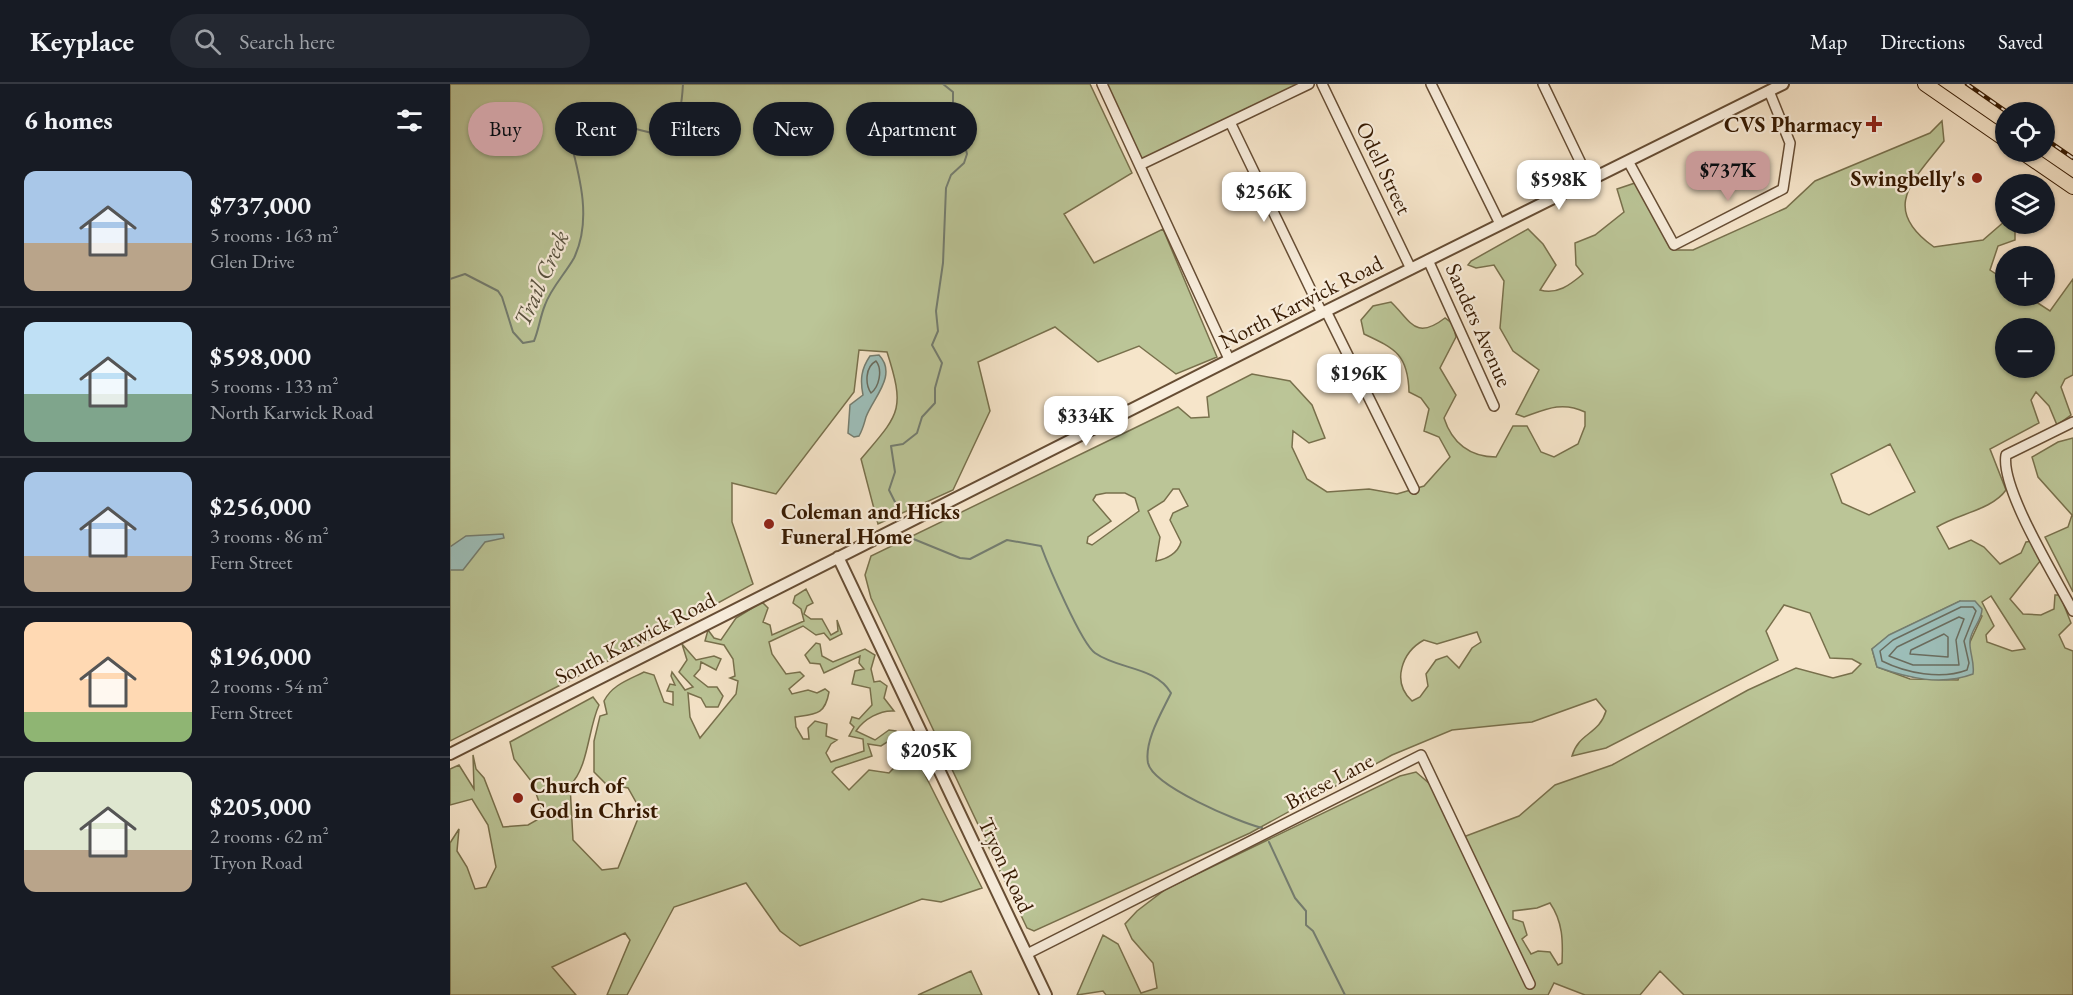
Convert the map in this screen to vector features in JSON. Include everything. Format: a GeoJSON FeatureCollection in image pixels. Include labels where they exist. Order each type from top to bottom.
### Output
{"type":"FeatureCollection","features":[{"type":"Feature","properties":{"kind":"main road"},"geometry":{"type":"LineString","coordinates":[[1925,84],[1995,132]]}},
{"type":"Feature","properties":{"kind":"main road"},"geometry":{"type":"LineString","coordinates":[[2037,162],[2073,187]]}},
{"type":"Feature","properties":{"kind":"street"},"geometry":{"type":"LineString","coordinates":[[1102,84],[1229,359]]}},
{"type":"Feature","properties":{"kind":"street"},"geometry":{"type":"LineString","coordinates":[[1140,165],[1309,84]]}},
{"type":"Feature","properties":{"kind":"street","name":"Odell Street"},"geometry":{"type":"LineString","coordinates":[[1322,84],[1411,269]]}},
{"type":"Feature","properties":{"kind":"street"},"geometry":{"type":"LineString","coordinates":[[1431,84],[1500,225]]}},
{"type":"Feature","properties":{"kind":"street"},"geometry":{"type":"LineString","coordinates":[[1543,84],[1589,180]]}},
{"type":"Feature","properties":{"kind":"street","name":"North Karwick Road"},"geometry":{"type":"LineString","coordinates":[[838,557],[1229,359],[1783,84]]}},
{"type":"Feature","properties":{"kind":"street"},"geometry":{"type":"LineString","coordinates":[[1628,160],[1674,245],[1783,189],[1790,144],[1769,91]]}},
{"type":"Feature","properties":{"kind":"street"},"geometry":{"type":"LineString","coordinates":[[1230,122],[1414,489]]}},
{"type":"Feature","properties":{"kind":"street","name":"Sanders Avenue"},"geometry":{"type":"LineString","coordinates":[[1428,260],[1494,406]]}},
{"type":"Feature","properties":{"kind":"street"},"geometry":{"type":"LineString","coordinates":[[2073,422],[2006,455],[2004,464],[2010,489],[2073,610]]}},
{"type":"Feature","properties":{"kind":"street","name":"South Karwick Road"},"geometry":{"type":"LineString","coordinates":[[450,753],[838,557]]}},
{"type":"Feature","properties":{"kind":"street","name":"Tryon Road"},"geometry":{"type":"LineString","coordinates":[[838,557],[1046,995]]}},
{"type":"Feature","properties":{"kind":"street","name":"Briese Lane"},"geometry":{"type":"LineString","coordinates":[[1027,954],[1421,755],[1530,984]]}},
{"type":"Feature","properties":{"kind":"green space"},"geometry":{"type":"Polygon","coordinates":[[[450,84],[1090,84],[1132,173],[1064,214],[1094,263],[1163,229],[1217,357],[1176,374],[1139,346],[1098,362],[1055,327],[978,362],[990,411],[953,490],[878,524],[861,459],[891,421],[897,400],[896,387],[887,352],[859,350],[854,392],[776,494],[732,483],[732,522],[753,584],[659,635],[450,741],[450,84]]]}},
{"type":"Feature","properties":{"kind":"green space"},"geometry":{"type":"Polygon","coordinates":[[[1106,84],[1302,84],[1142,160],[1106,84]]]}},
{"type":"Feature","properties":{"kind":"green space"},"geometry":{"type":"Polygon","coordinates":[[[1942,121],[1944,141],[1913,181],[1907,194],[1905,207],[1908,219],[1917,233],[1934,247],[1983,240],[1995,230],[1995,234],[2015,234],[2015,240],[1995,246],[1995,255],[1990,270],[1995,273],[1995,306],[2042,306],[2050,311],[2073,279],[2073,375],[2065,379],[2061,387],[2071,415],[2057,425],[2049,406],[2036,392],[2031,400],[2039,423],[1990,449],[2006,490],[2000,497],[1983,507],[1937,527],[1949,549],[1971,540],[1984,547],[2000,564],[2021,553],[2026,542],[2033,541],[2041,560],[2010,599],[2023,614],[2041,615],[2054,609],[2055,595],[2060,595],[2071,623],[2059,635],[2065,648],[2073,651],[2073,995],[1684,995],[1660,971],[1640,995],[1585,995],[1554,983],[1548,995],[1106,995],[1103,991],[1077,995],[1103,935],[1118,944],[1141,993],[1157,988],[1153,963],[1132,939],[1125,924],[1137,911],[1166,889],[1400,776],[1416,772],[1431,785],[1458,839],[1519,816],[1555,785],[1612,765],[1748,690],[1796,668],[1833,678],[1852,673],[1861,664],[1852,659],[1830,658],[1810,613],[1784,605],[1766,631],[1778,660],[1606,748],[1572,756],[1579,742],[1603,719],[1606,711],[1596,699],[1532,722],[1452,730],[1392,755],[1250,833],[1034,931],[1027,928],[871,598],[865,575],[871,556],[1178,407],[1191,418],[1209,417],[1207,397],[1252,374],[1290,381],[1312,405],[1325,438],[1309,443],[1293,431],[1292,447],[1307,479],[1327,492],[1369,489],[1397,494],[1424,486],[1450,457],[1439,437],[1424,431],[1429,409],[1421,398],[1409,392],[1403,361],[1392,349],[1364,334],[1361,320],[1373,306],[1391,302],[1414,326],[1427,328],[1445,318],[1453,324],[1456,337],[1440,368],[1456,395],[1444,418],[1452,435],[1463,447],[1478,454],[1496,457],[1513,426],[1527,426],[1541,452],[1554,457],[1578,444],[1585,426],[1585,412],[1561,407],[1524,417],[1516,414],[1539,370],[1513,351],[1500,328],[1504,281],[1494,265],[1476,268],[1468,265],[1471,261],[1528,229],[1543,244],[1556,265],[1540,290],[1558,290],[1583,274],[1576,265],[1575,243],[1595,235],[1624,212],[1617,189],[1635,183],[1675,250],[1693,250],[1786,208],[1815,181],[1930,133],[1942,121]],[[1890,444],[1831,474],[1842,503],[1869,515],[1915,492],[1890,444]],[[1173,489],[1164,501],[1148,511],[1160,537],[1156,561],[1171,555],[1180,546],[1181,542],[1170,520],[1173,513],[1188,506],[1179,489],[1173,489]],[[1125,493],[1096,495],[1093,500],[1111,521],[1088,537],[1087,543],[1092,545],[1139,511],[1135,498],[1125,493]],[[1991,596],[1982,602],[1994,626],[1986,635],[1987,642],[2012,651],[2025,649],[1991,596]],[[1960,601],[1890,635],[1872,649],[1877,667],[1910,679],[1958,680],[1970,642],[1982,616],[1960,601]],[[1477,632],[1437,644],[1424,640],[1416,645],[1405,660],[1402,668],[1402,685],[1412,701],[1420,697],[1428,686],[1426,674],[1436,660],[1447,656],[1459,668],[1472,648],[1481,642],[1477,632]],[[1550,903],[1537,908],[1513,911],[1513,919],[1523,922],[1527,935],[1522,939],[1531,954],[1538,951],[1550,952],[1558,965],[1562,963],[1562,947],[1558,917],[1550,903]]]}},
{"type":"Feature","properties":{"kind":"green space"},"geometry":{"type":"Polygon","coordinates":[[[2073,438],[2073,592],[2045,537],[2068,527],[2072,515],[2038,477],[2032,457],[2058,442],[2073,438]]]}},
{"type":"Feature","properties":{"kind":"green space"},"geometry":{"type":"Polygon","coordinates":[[[806,589],[813,603],[807,606],[804,614],[811,619],[822,619],[831,635],[838,631],[837,620],[842,634],[830,640],[824,633],[816,635],[803,626],[769,642],[772,654],[786,674],[800,672],[804,676],[789,689],[792,694],[808,690],[817,693],[825,689],[829,692],[825,705],[818,712],[795,717],[796,727],[803,739],[809,739],[808,728],[815,721],[827,724],[826,736],[837,740],[831,744],[826,753],[831,762],[864,751],[863,739],[849,736],[854,727],[850,723],[852,717],[859,719],[872,705],[870,688],[852,684],[855,671],[864,669],[859,663],[860,656],[824,673],[820,664],[810,663],[805,655],[816,643],[820,644],[822,656],[833,662],[865,649],[875,655],[871,669],[874,682],[880,681],[887,686],[884,698],[894,711],[873,716],[856,731],[875,740],[889,730],[896,731],[898,746],[895,737],[881,746],[868,744],[872,756],[836,768],[832,772],[849,790],[869,770],[889,773],[912,749],[982,888],[941,902],[922,899],[800,946],[780,931],[746,883],[674,907],[627,995],[607,995],[630,940],[625,933],[552,967],[576,995],[450,995],[450,843],[459,829],[457,851],[467,867],[475,889],[486,887],[496,867],[488,825],[472,799],[450,805],[450,769],[459,765],[474,789],[473,755],[476,769],[484,778],[503,827],[528,825],[544,816],[532,782],[514,759],[510,742],[593,697],[599,705],[581,769],[570,785],[573,840],[602,870],[618,868],[641,811],[628,788],[606,784],[594,772],[594,741],[600,716],[607,714],[604,701],[607,695],[621,684],[644,672],[654,675],[664,702],[673,705],[673,692],[667,691],[670,684],[675,685],[671,676],[672,672],[685,690],[693,687],[679,672],[687,660],[682,644],[696,660],[714,656],[721,659],[716,670],[701,662],[700,669],[694,676],[708,687],[717,687],[723,696],[718,707],[706,707],[701,698],[688,693],[690,717],[700,738],[736,694],[738,681],[730,678],[735,676],[733,659],[724,645],[705,641],[708,630],[714,638],[721,640],[736,618],[762,602],[768,608],[763,622],[770,625],[772,635],[804,621],[801,609],[793,603],[795,596],[806,589]]]}},
{"type":"Feature","properties":{"kind":"green space"},"geometry":{"type":"Polygon","coordinates":[[[971,971],[982,995],[918,995],[971,971]]]}},
{"type":"Feature","properties":{"kind":"water"},"geometry":{"type":"Polygon","coordinates":[[[879,355],[886,370],[885,378],[859,436],[854,437],[848,433],[850,405],[863,395],[862,375],[867,361],[870,356],[879,355]]]}},
{"type":"Feature","properties":{"kind":"water"},"geometry":{"type":"Polygon","coordinates":[[[503,534],[504,538],[485,542],[463,570],[450,570],[450,547],[466,536],[503,534]]]}},
{"type":"Feature","properties":{"kind":"water"},"geometry":{"type":"Polygon","coordinates":[[[1960,601],[1975,601],[1982,609],[1970,641],[1973,674],[1949,680],[1937,680],[1877,667],[1872,649],[1889,635],[1960,601]]]}},
{"type":"Feature","properties":{"kind":"waterway","name":"Trail Creek"},"geometry":{"type":"LineString","coordinates":[[450,279],[465,274],[498,291],[513,332],[523,343],[534,341],[548,299],[574,258],[579,244],[582,229],[582,199],[570,139],[584,112],[637,129],[670,135],[680,110],[683,84]]}},
{"type":"Feature","properties":{"kind":"waterway"},"geometry":{"type":"LineString","coordinates":[[897,506],[889,490],[895,472],[891,446],[903,444],[917,433],[922,417],[935,403],[935,388],[942,363],[932,345],[938,331],[936,311],[943,263],[946,188],[951,175],[964,163],[967,154],[965,146],[952,133],[946,113],[953,102],[953,92],[943,84]]}},
{"type":"Feature","properties":{"kind":"waterway"},"geometry":{"type":"LineString","coordinates":[[911,538],[960,558],[970,559],[1007,540],[1041,546],[1065,603],[1082,635],[1095,653],[1156,678],[1171,693],[1151,736],[1147,754],[1148,763],[1153,772],[1198,802],[1235,819],[1262,828]]}},
{"type":"Feature","properties":{"kind":"waterway"},"geometry":{"type":"LineString","coordinates":[[1269,842],[1295,898],[1306,911],[1306,925],[1313,931],[1345,995]]}},
{"type":"Feature","properties":{"kind":"railway"},"geometry":{"type":"LineString","coordinates":[[1967,84],[1995,104]]}},
{"type":"Feature","properties":{"kind":"railway"},"geometry":{"type":"LineString","coordinates":[[2055,146],[2073,158]]}},
{"type":"Feature","properties":{"kind":"place","name":"CVS Pharmacy"},"geometry":{"type":"Point","coordinates":[1874,124]}},
{"type":"Feature","properties":{"kind":"place","name":"Swingbelly's"},"geometry":{"type":"Point","coordinates":[1977,178]}},
{"type":"Feature","properties":{"kind":"place","name":"Coleman and Hicks Funeral Home"},"geometry":{"type":"Point","coordinates":[769,524]}},
{"type":"Feature","properties":{"kind":"place","name":"Church of God in Christ"},"geometry":{"type":"Point","coordinates":[518,798]}}]}
